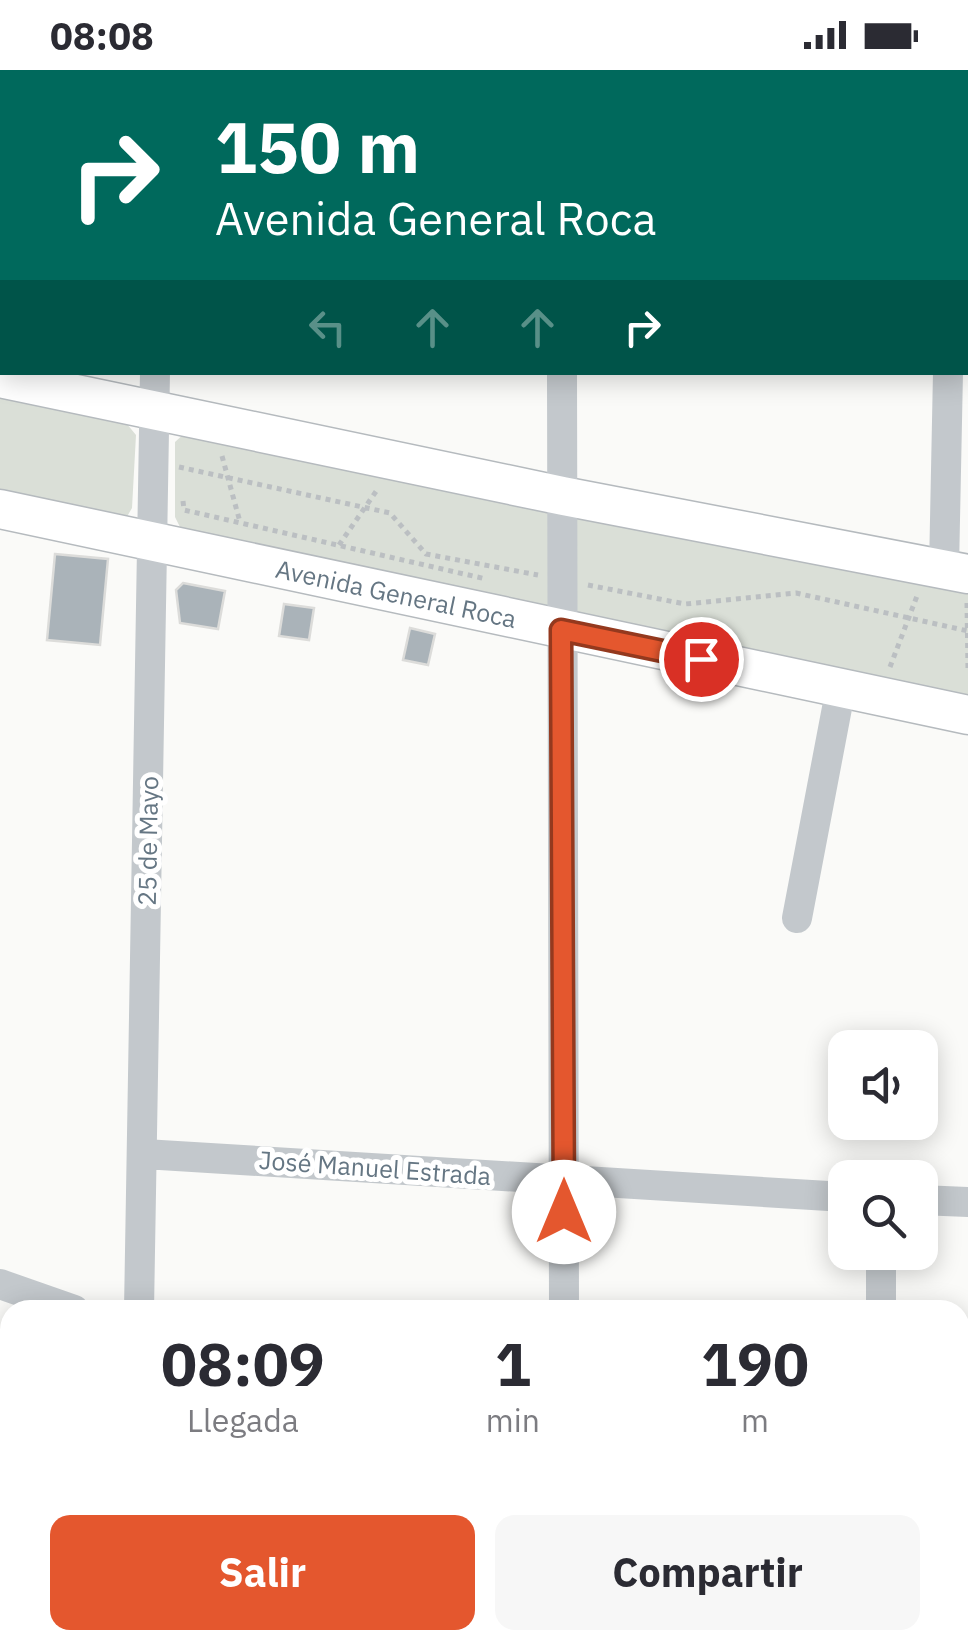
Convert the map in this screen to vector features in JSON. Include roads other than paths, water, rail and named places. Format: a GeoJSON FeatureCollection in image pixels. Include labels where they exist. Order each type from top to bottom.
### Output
{"type":"FeatureCollection","features":[{"type":"Feature","properties":{"kind":"main road"},"geometry":{"type":"LineString","coordinates":[[0,378],[944,578]]}},
{"type":"Feature","properties":{"kind":"main road","name":"Avenida General Roca"},"geometry":{"type":"LineString","coordinates":[[0,509],[968,715]]}},
{"type":"Feature","properties":{"kind":"street","name":"25 de Mayo"},"geometry":{"type":"LineString","coordinates":[[138,1300],[155,375]]}},
{"type":"Feature","properties":{"kind":"street"},"geometry":{"type":"LineString","coordinates":[[562,375],[564,1300]]}},
{"type":"Feature","properties":{"kind":"street"},"geometry":{"type":"LineString","coordinates":[[944,578],[948,375]]}},
{"type":"Feature","properties":{"kind":"street"},"geometry":{"type":"LineString","coordinates":[[796,918],[842,688]]}},
{"type":"Feature","properties":{"kind":"street","name":"José Manuel Estrada"},"geometry":{"type":"LineString","coordinates":[[144,1154],[828,1196]]}},
{"type":"Feature","properties":{"kind":"street"},"geometry":{"type":"LineString","coordinates":[[938,1201],[968,1202]]}},
{"type":"Feature","properties":{"kind":"street"},"geometry":{"type":"LineString","coordinates":[[881,1270],[881,1300]]}},
{"type":"Feature","properties":{"kind":"street"},"geometry":{"type":"LineString","coordinates":[[0,1284],[46,1300]]}}]}
